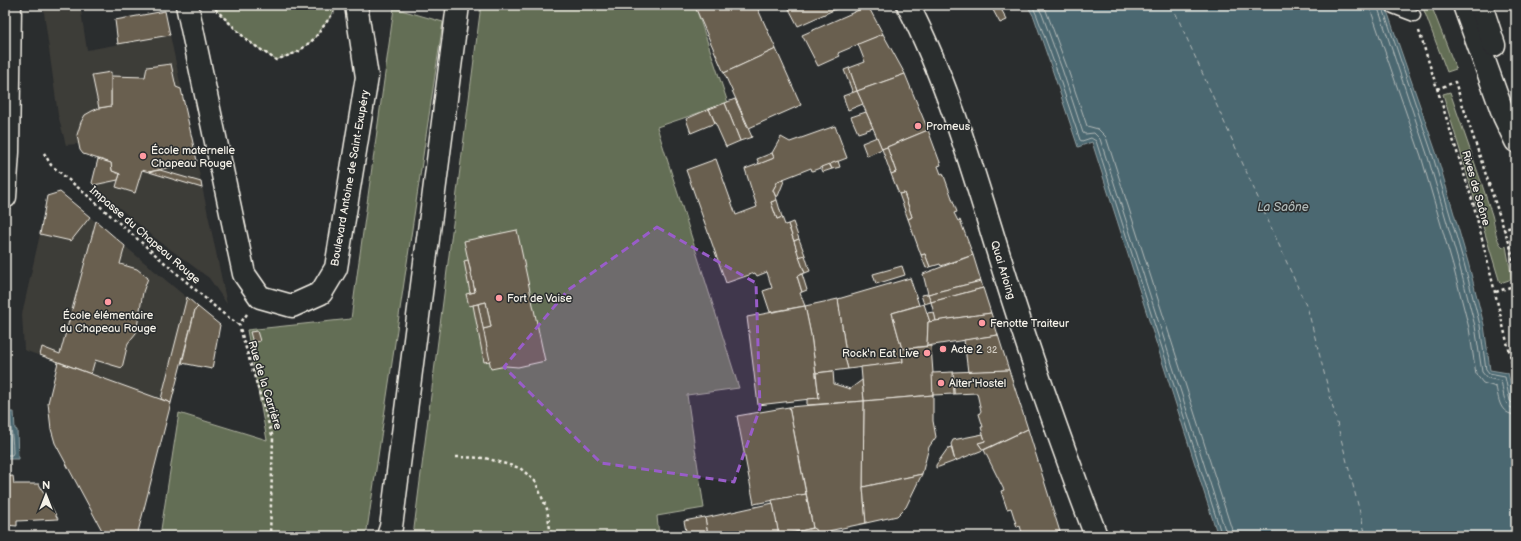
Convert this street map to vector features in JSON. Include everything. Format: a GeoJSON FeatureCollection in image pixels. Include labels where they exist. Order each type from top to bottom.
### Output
{"type":"FeatureCollection","features":[{"type":"Feature","properties":{"kind":"street"},"geometry":{"type":"LineString","coordinates":[[5,197],[8,152],[10,5]]}},
{"type":"Feature","properties":{"kind":"street","name":"Boulevard Antoine de Saint-Exupéry"},"geometry":{"type":"LineString","coordinates":[[187,5],[244,274],[260,297],[292,306],[321,293],[336,268],[367,77],[346,7]]}},
{"type":"Feature","properties":{"kind":"street"},"geometry":{"type":"LineString","coordinates":[[388,536],[393,512],[458,5]]}},
{"type":"Feature","properties":{"kind":"street","name":"Quai Arloing"},"geometry":{"type":"LineString","coordinates":[[908,5],[923,34],[959,128],[1025,339],[1096,536]]}},
{"type":"Feature","properties":{"kind":"street"},"geometry":{"type":"LineString","coordinates":[[1464,5],[1504,116],[1516,141]]}},
{"type":"Feature","properties":{"kind":"street"},"geometry":{"type":"LineString","coordinates":[[1481,5],[1516,113]]}},
{"type":"Feature","properties":{"kind":"lane"},"geometry":{"type":"LineString","coordinates":[[1392,5],[1414,15]]}},
{"type":"Feature","properties":{"kind":"path"},"geometry":{"type":"LineString","coordinates":[[211,5],[248,41],[276,60],[298,52],[314,39],[346,7]]}},
{"type":"Feature","properties":{"kind":"path","name":"Rives de Saône"},"geometry":{"type":"LineString","coordinates":[[1414,15],[1474,206],[1516,379]]}},
{"type":"Feature","properties":{"kind":"path"},"geometry":{"type":"LineString","coordinates":[[1437,89],[1455,82],[1510,245],[1516,279]]}},
{"type":"Feature","properties":{"kind":"path","name":"Impasse du Chapeau Rouge"},"geometry":{"type":"LineString","coordinates":[[44,153],[50,166],[94,201],[221,312],[239,325]]}},
{"type":"Feature","properties":{"kind":"path"},"geometry":{"type":"LineString","coordinates":[[1504,229],[1516,226]]}},
{"type":"Feature","properties":{"kind":"path"},"geometry":{"type":"LineString","coordinates":[[1496,292],[1516,286]]}},
{"type":"Feature","properties":{"kind":"path"},"geometry":{"type":"LineString","coordinates":[[239,325],[247,314]]}},
{"type":"Feature","properties":{"kind":"path","name":"Rue de la Carrière"},"geometry":{"type":"LineString","coordinates":[[239,325],[273,438],[270,536]]}},
{"type":"Feature","properties":{"kind":"path"},"geometry":{"type":"LineString","coordinates":[[456,457],[485,458],[520,468],[535,481],[547,509],[550,536]]}},
{"type":"Feature","properties":{"kind":"highlighted area"},"geometry":{"type":"Polygon","coordinates":[[[657,227],[756,283],[760,408],[734,482],[601,463],[504,367],[568,290],[657,227]]]}},
{"type":"Feature","properties":{"kind":"shaded area","name":"École maternelle Chapeau Rouge"},"geometry":{"type":"Polygon","coordinates":[[[43,5],[80,5],[87,50],[170,35],[227,304],[209,278],[155,238],[99,191],[92,183],[98,158],[83,154],[78,144],[66,145],[58,115],[43,5]]]}},
{"type":"Feature","properties":{"kind":"shaded area","name":"École élémentaire du Chapeau Rouge"},"geometry":{"type":"Polygon","coordinates":[[[60,192],[198,307],[195,310],[171,403],[24,350],[22,314],[47,196],[60,192]]]}},
{"type":"Feature","properties":{"kind":"green space"},"geometry":{"type":"Polygon","coordinates":[[[211,5],[335,5],[336,9],[314,39],[298,52],[276,60],[248,41],[211,5]]]}},
{"type":"Feature","properties":{"kind":"green space"},"geometry":{"type":"Polygon","coordinates":[[[481,5],[695,5],[728,103],[657,127],[739,388],[687,395],[704,508],[657,516],[659,536],[413,536],[481,5]]]}},
{"type":"Feature","properties":{"kind":"green space"},"geometry":{"type":"Polygon","coordinates":[[[1422,5],[1431,5],[1456,69],[1447,72],[1422,5]]]}},
{"type":"Feature","properties":{"kind":"green space"},"geometry":{"type":"Polygon","coordinates":[[[394,8],[443,22],[367,530],[364,536],[160,536],[179,413],[267,440],[247,330],[351,319],[394,8]]]}},
{"type":"Feature","properties":{"kind":"green space"},"geometry":{"type":"Polygon","coordinates":[[[1450,92],[1487,200],[1498,241],[1503,247],[1506,246],[1512,279],[1500,283],[1443,94],[1450,92]]]}},
{"type":"Feature","properties":{"kind":"water","name":"La Saône"},"geometry":{"type":"Polygon","coordinates":[[[1027,5],[1385,5],[1436,152],[1468,262],[1484,325],[1490,370],[1508,373],[1516,408],[1516,536],[1218,536],[1092,142],[1078,147],[1034,17],[1027,5]]]}},
{"type":"Feature","properties":{"kind":"water"},"geometry":{"type":"Polygon","coordinates":[[[5,412],[14,412],[15,429],[17,430],[18,459],[5,459],[5,412]]]}},
{"type":"Feature","properties":{"kind":"building"},"geometry":{"type":"Polygon","coordinates":[[[705,5],[756,5],[776,49],[724,73],[696,9],[705,5]]]}},
{"type":"Feature","properties":{"kind":"building"},"geometry":{"type":"Polygon","coordinates":[[[791,5],[845,5],[798,26],[788,7],[791,5]]]}},
{"type":"Feature","properties":{"kind":"building"},"geometry":{"type":"Polygon","coordinates":[[[868,6],[883,34],[838,53],[840,56],[818,66],[802,35],[868,6]]]}},
{"type":"Feature","properties":{"kind":"building"},"geometry":{"type":"Polygon","coordinates":[[[1000,7],[1007,20],[1000,23],[993,10],[1000,7]]]}},
{"type":"Feature","properties":{"kind":"building"},"geometry":{"type":"Polygon","coordinates":[[[165,11],[170,35],[118,44],[115,20],[165,11]]]}},
{"type":"Feature","properties":{"kind":"building"},"geometry":{"type":"Polygon","coordinates":[[[883,34],[905,74],[857,91],[849,68],[865,62],[858,44],[883,34]]]}},
{"type":"Feature","properties":{"kind":"building"},"geometry":{"type":"Polygon","coordinates":[[[776,49],[801,105],[749,128],[724,73],[776,49]]]}},
{"type":"Feature","properties":{"kind":"building"},"geometry":{"type":"Polygon","coordinates":[[[171,64],[176,87],[181,89],[197,161],[149,172],[142,170],[135,193],[116,187],[120,174],[112,171],[111,163],[83,154],[80,150],[77,135],[81,122],[85,115],[92,111],[111,106],[111,76],[145,77],[147,67],[171,64]]]}},
{"type":"Feature","properties":{"kind":"building"},"geometry":{"type":"Polygon","coordinates":[[[849,68],[857,91],[853,93],[844,70],[849,68]]]}},
{"type":"Feature","properties":{"kind":"building"},"geometry":{"type":"Polygon","coordinates":[[[111,72],[111,106],[99,108],[92,75],[111,72]]]}},
{"type":"Feature","properties":{"kind":"building"},"geometry":{"type":"Polygon","coordinates":[[[905,74],[928,130],[882,149],[857,91],[905,74]]]}},
{"type":"Feature","properties":{"kind":"building"},"geometry":{"type":"Polygon","coordinates":[[[857,91],[863,104],[848,110],[843,96],[857,91]]]}},
{"type":"Feature","properties":{"kind":"building"},"geometry":{"type":"Polygon","coordinates":[[[735,99],[752,137],[740,141],[725,103],[735,99]]]}},
{"type":"Feature","properties":{"kind":"building"},"geometry":{"type":"Polygon","coordinates":[[[725,103],[740,141],[726,147],[709,109],[725,103]]]}},
{"type":"Feature","properties":{"kind":"building"},"geometry":{"type":"Polygon","coordinates":[[[709,109],[715,123],[691,133],[686,119],[709,109]]]}},
{"type":"Feature","properties":{"kind":"building"},"geometry":{"type":"Polygon","coordinates":[[[866,112],[873,128],[858,133],[851,117],[866,112]]]}},
{"type":"Feature","properties":{"kind":"building"},"geometry":{"type":"Polygon","coordinates":[[[835,126],[847,158],[812,171],[811,168],[778,181],[773,190],[777,200],[771,202],[777,219],[782,217],[785,225],[788,224],[805,273],[797,276],[802,292],[800,293],[805,306],[770,312],[763,291],[772,288],[767,272],[757,276],[755,273],[726,283],[686,170],[716,159],[736,215],[757,207],[745,169],[774,158],[772,153],[781,137],[790,142],[835,126]]]}},
{"type":"Feature","properties":{"kind":"building"},"geometry":{"type":"Polygon","coordinates":[[[928,130],[941,165],[938,166],[941,174],[943,173],[957,212],[954,213],[958,221],[960,220],[973,255],[941,266],[940,264],[930,267],[925,254],[921,255],[908,219],[912,217],[904,193],[899,194],[891,174],[896,172],[887,147],[928,130]]]}},
{"type":"Feature","properties":{"kind":"building"},"geometry":{"type":"Polygon","coordinates":[[[877,137],[882,149],[867,156],[862,143],[877,137]]]}},
{"type":"Feature","properties":{"kind":"building"},"geometry":{"type":"Polygon","coordinates":[[[887,147],[896,172],[891,174],[882,149],[887,147]]]}},
{"type":"Feature","properties":{"kind":"building"},"geometry":{"type":"Polygon","coordinates":[[[772,153],[774,158],[759,164],[757,159],[772,153]]]}},
{"type":"Feature","properties":{"kind":"building"},"geometry":{"type":"Polygon","coordinates":[[[98,159],[111,163],[112,171],[120,174],[118,180],[94,185],[92,183],[98,159]]]}},
{"type":"Feature","properties":{"kind":"building"},"geometry":{"type":"Polygon","coordinates":[[[838,161],[840,167],[832,169],[830,164],[838,161]]]}},
{"type":"Feature","properties":{"kind":"building"},"geometry":{"type":"Polygon","coordinates":[[[829,164],[832,169],[823,172],[821,167],[829,164]]]}},
{"type":"Feature","properties":{"kind":"building"},"geometry":{"type":"Polygon","coordinates":[[[160,170],[201,182],[202,188],[149,172],[160,170]]]}},
{"type":"Feature","properties":{"kind":"building"},"geometry":{"type":"Polygon","coordinates":[[[784,179],[778,196],[776,197],[773,190],[778,181],[784,179]]]}},
{"type":"Feature","properties":{"kind":"building"},"geometry":{"type":"Polygon","coordinates":[[[60,192],[90,217],[71,241],[40,234],[47,196],[60,192]]]}},
{"type":"Feature","properties":{"kind":"building"},"geometry":{"type":"Polygon","coordinates":[[[904,193],[912,217],[908,219],[899,194],[904,193]]]}},
{"type":"Feature","properties":{"kind":"building"},"geometry":{"type":"Polygon","coordinates":[[[777,200],[782,217],[777,219],[771,202],[777,200]]]}},
{"type":"Feature","properties":{"kind":"building"},"geometry":{"type":"Polygon","coordinates":[[[96,221],[125,246],[120,264],[137,269],[148,278],[143,292],[136,333],[128,343],[122,368],[95,360],[91,374],[40,355],[42,347],[60,354],[96,221]]]}},
{"type":"Feature","properties":{"kind":"building"},"geometry":{"type":"Polygon","coordinates":[[[793,222],[799,239],[794,241],[788,224],[793,222]]]}},
{"type":"Feature","properties":{"kind":"building","name":"Fort de Vaise"},"geometry":{"type":"Polygon","coordinates":[[[517,230],[545,361],[518,367],[506,366],[491,369],[483,329],[491,327],[486,302],[469,306],[466,294],[475,292],[464,241],[517,230]]]}},
{"type":"Feature","properties":{"kind":"building"},"geometry":{"type":"Polygon","coordinates":[[[799,239],[805,255],[799,257],[794,241],[799,239]]]}},
{"type":"Feature","properties":{"kind":"building"},"geometry":{"type":"Polygon","coordinates":[[[925,254],[930,267],[926,268],[921,255],[925,254]]]}},
{"type":"Feature","properties":{"kind":"building"},"geometry":{"type":"Polygon","coordinates":[[[805,255],[810,271],[805,273],[799,257],[805,255]]]}},
{"type":"Feature","properties":{"kind":"building"},"geometry":{"type":"Polygon","coordinates":[[[973,255],[981,281],[928,294],[923,274],[973,255]]]}},
{"type":"Feature","properties":{"kind":"building"},"geometry":{"type":"Polygon","coordinates":[[[468,260],[475,292],[470,293],[464,261],[468,260]]]}},
{"type":"Feature","properties":{"kind":"building"},"geometry":{"type":"Polygon","coordinates":[[[902,266],[905,275],[876,284],[873,274],[902,266]]]}},
{"type":"Feature","properties":{"kind":"building"},"geometry":{"type":"Polygon","coordinates":[[[802,274],[807,290],[802,292],[797,276],[802,274]]]}},
{"type":"Feature","properties":{"kind":"building"},"geometry":{"type":"Polygon","coordinates":[[[910,278],[919,305],[892,313],[902,349],[903,362],[848,369],[844,354],[846,354],[838,299],[910,278]]]}},
{"type":"Feature","properties":{"kind":"building"},"geometry":{"type":"Polygon","coordinates":[[[981,281],[983,288],[931,302],[928,294],[981,281]]]}},
{"type":"Feature","properties":{"kind":"building"},"geometry":{"type":"Polygon","coordinates":[[[983,288],[991,313],[936,321],[931,302],[983,288]]]}},
{"type":"Feature","properties":{"kind":"building"},"geometry":{"type":"Polygon","coordinates":[[[928,294],[931,302],[924,304],[921,295],[928,294]]]}},
{"type":"Feature","properties":{"kind":"building"},"geometry":{"type":"Polygon","coordinates":[[[187,297],[198,307],[195,310],[171,403],[161,399],[187,297]]]}},
{"type":"Feature","properties":{"kind":"building"},"geometry":{"type":"Polygon","coordinates":[[[838,299],[846,354],[844,354],[848,369],[816,373],[811,335],[805,306],[838,299]]]}},
{"type":"Feature","properties":{"kind":"building"},"geometry":{"type":"Polygon","coordinates":[[[486,302],[491,327],[483,329],[478,304],[486,302]]]}},
{"type":"Feature","properties":{"kind":"building"},"geometry":{"type":"Polygon","coordinates":[[[478,304],[490,361],[484,362],[473,305],[478,304]]]}},
{"type":"Feature","properties":{"kind":"building"},"geometry":{"type":"Polygon","coordinates":[[[924,304],[930,322],[928,322],[927,346],[902,349],[892,313],[924,304]]]}},
{"type":"Feature","properties":{"kind":"building"},"geometry":{"type":"Polygon","coordinates":[[[805,306],[811,335],[819,398],[758,405],[747,317],[805,306]]]}},
{"type":"Feature","properties":{"kind":"building"},"geometry":{"type":"Polygon","coordinates":[[[198,307],[220,325],[212,369],[182,363],[195,310],[198,307]]]}},
{"type":"Feature","properties":{"kind":"building"},"geometry":{"type":"Polygon","coordinates":[[[934,312],[936,321],[930,322],[927,313],[934,312]]]}},
{"type":"Feature","properties":{"kind":"building"},"geometry":{"type":"Polygon","coordinates":[[[991,313],[998,335],[927,346],[928,322],[991,313]]]}},
{"type":"Feature","properties":{"kind":"building"},"geometry":{"type":"Polygon","coordinates":[[[257,331],[260,341],[253,343],[250,332],[257,331]]]}},
{"type":"Feature","properties":{"kind":"building"},"geometry":{"type":"Polygon","coordinates":[[[998,335],[1009,370],[968,372],[964,340],[998,335]]]}},
{"type":"Feature","properties":{"kind":"building"},"geometry":{"type":"Polygon","coordinates":[[[931,346],[933,395],[864,401],[861,367],[903,362],[902,349],[931,346]]]}},
{"type":"Feature","properties":{"kind":"building"},"geometry":{"type":"Polygon","coordinates":[[[58,362],[171,403],[137,536],[105,536],[55,443],[51,429],[48,403],[58,362]]]}},
{"type":"Feature","properties":{"kind":"building"},"geometry":{"type":"Polygon","coordinates":[[[1009,370],[1028,429],[983,450],[978,443],[985,441],[981,427],[983,427],[979,414],[981,411],[977,393],[954,394],[953,372],[1009,370]]]}},
{"type":"Feature","properties":{"kind":"building"},"geometry":{"type":"Polygon","coordinates":[[[833,371],[834,384],[850,389],[862,380],[864,401],[807,405],[807,399],[819,398],[816,373],[833,371]]]}},
{"type":"Feature","properties":{"kind":"building"},"geometry":{"type":"Polygon","coordinates":[[[953,372],[954,394],[933,395],[932,373],[953,372]]]}},
{"type":"Feature","properties":{"kind":"building"},"geometry":{"type":"Polygon","coordinates":[[[933,395],[933,421],[936,437],[929,447],[922,474],[863,487],[864,401],[933,395]]]}},
{"type":"Feature","properties":{"kind":"building"},"geometry":{"type":"Polygon","coordinates":[[[864,401],[863,487],[866,523],[819,533],[813,528],[789,407],[864,401]]]}},
{"type":"Feature","properties":{"kind":"building"},"geometry":{"type":"Polygon","coordinates":[[[789,407],[806,494],[754,504],[737,416],[789,407]]]}},
{"type":"Feature","properties":{"kind":"building"},"geometry":{"type":"Polygon","coordinates":[[[1028,429],[1060,532],[1023,536],[1020,526],[1017,527],[1011,508],[1007,509],[1001,491],[1004,490],[984,450],[1028,429]]]}},
{"type":"Feature","properties":{"kind":"building"},"geometry":{"type":"Polygon","coordinates":[[[983,434],[985,441],[978,443],[983,450],[955,461],[951,444],[953,440],[983,434]]]}},
{"type":"Feature","properties":{"kind":"building"},"geometry":{"type":"Polygon","coordinates":[[[951,447],[955,461],[936,468],[936,465],[948,448],[951,447]]]}},
{"type":"Feature","properties":{"kind":"building"},"geometry":{"type":"Polygon","coordinates":[[[922,474],[906,507],[897,516],[866,523],[863,487],[922,474]]]}},
{"type":"Feature","properties":{"kind":"building"},"geometry":{"type":"Polygon","coordinates":[[[13,476],[14,484],[39,484],[58,519],[17,521],[17,526],[5,525],[5,477],[13,476]]]}},
{"type":"Feature","properties":{"kind":"building"},"geometry":{"type":"Polygon","coordinates":[[[806,494],[813,528],[779,536],[772,500],[806,494]]]}},
{"type":"Feature","properties":{"kind":"building"},"geometry":{"type":"Polygon","coordinates":[[[773,503],[779,536],[708,536],[705,518],[773,503]]]}},
{"type":"Feature","properties":{"kind":"building"},"geometry":{"type":"Polygon","coordinates":[[[705,517],[708,536],[687,536],[684,521],[705,517]]]}},
{"type":"Feature","properties":{"kind":"building"},"geometry":{"type":"Polygon","coordinates":[[[813,528],[819,533],[804,536],[781,536],[813,528]]]}},
{"type":"Feature","properties":{"kind":"building"},"geometry":{"type":"Polygon","coordinates":[[[1060,532],[1061,536],[1029,536],[1060,532]]]}},
{"type":"Feature","properties":{"kind":"ferry route"},"geometry":{"type":"LineString","coordinates":[[1172,5],[1308,310],[1366,536]]}},
{"type":"Feature","properties":{"kind":"place","name":"Promeus"},"geometry":{"type":"Point","coordinates":[918,126]}},
{"type":"Feature","properties":{"kind":"place","name":"École maternelle Chapeau Rouge"},"geometry":{"type":"Point","coordinates":[143,156]}},
{"type":"Feature","properties":{"kind":"place","name":"Fort de Vaise"},"geometry":{"type":"Point","coordinates":[499,298]}},
{"type":"Feature","properties":{"kind":"place","name":"École élémentaire du Chapeau Rouge"},"geometry":{"type":"Point","coordinates":[108,302]}},
{"type":"Feature","properties":{"kind":"place","name":"Fenotte Traiteur"},"geometry":{"type":"Point","coordinates":[982,323]}},
{"type":"Feature","properties":{"kind":"place","name":"Acte 2"},"geometry":{"type":"Point","coordinates":[943,349]}},
{"type":"Feature","properties":{"kind":"place","name":"Rock'n Eat Live"},"geometry":{"type":"Point","coordinates":[927,353]}},
{"type":"Feature","properties":{"kind":"place","name":"Alter'Hostel"},"geometry":{"type":"Point","coordinates":[941,383]}}]}
